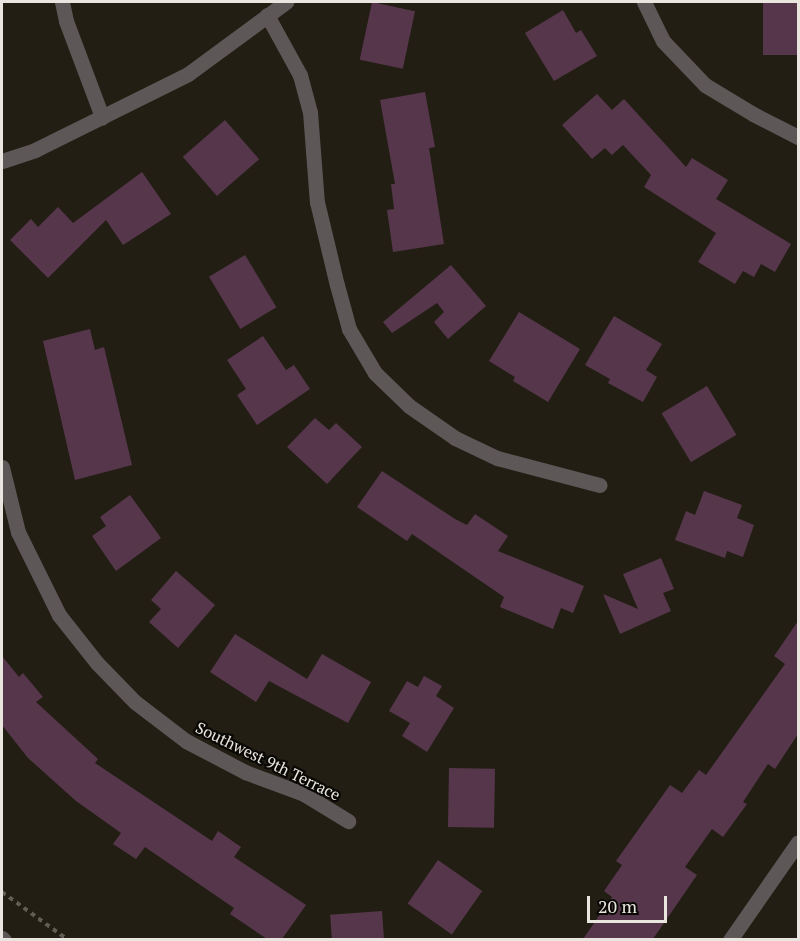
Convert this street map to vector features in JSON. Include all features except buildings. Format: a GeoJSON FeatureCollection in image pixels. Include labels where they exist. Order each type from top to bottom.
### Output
{"type":"FeatureCollection","features":[{"type":"Feature","properties":{"kind":"street"},"geometry":{"type":"LineString","coordinates":[[62,2],[66,21],[102,117]]}},
{"type":"Feature","properties":{"kind":"street"},"geometry":{"type":"LineString","coordinates":[[2,160],[35,150],[188,74],[286,2]]}},
{"type":"Feature","properties":{"kind":"street"},"geometry":{"type":"LineString","coordinates":[[645,2],[663,41],[705,85],[753,114],[798,137]]}},
{"type":"Feature","properties":{"kind":"street"},"geometry":{"type":"LineString","coordinates":[[267,15],[300,75],[310,112],[317,202],[337,285],[349,328],[375,374],[409,406],[455,438],[497,458],[599,485]]}},
{"type":"Feature","properties":{"kind":"street","name":"Southwest 9th Terrace"},"geometry":{"type":"LineString","coordinates":[[2,467],[18,532],[59,615],[97,663],[135,702],[186,741],[245,772],[303,794],[348,821]]}},
{"type":"Feature","properties":{"kind":"street"},"geometry":{"type":"LineString","coordinates":[[730,939],[798,842]]}},
{"type":"Feature","properties":{"kind":"path"},"geometry":{"type":"LineString","coordinates":[[2,892],[68,939]]}}]}
